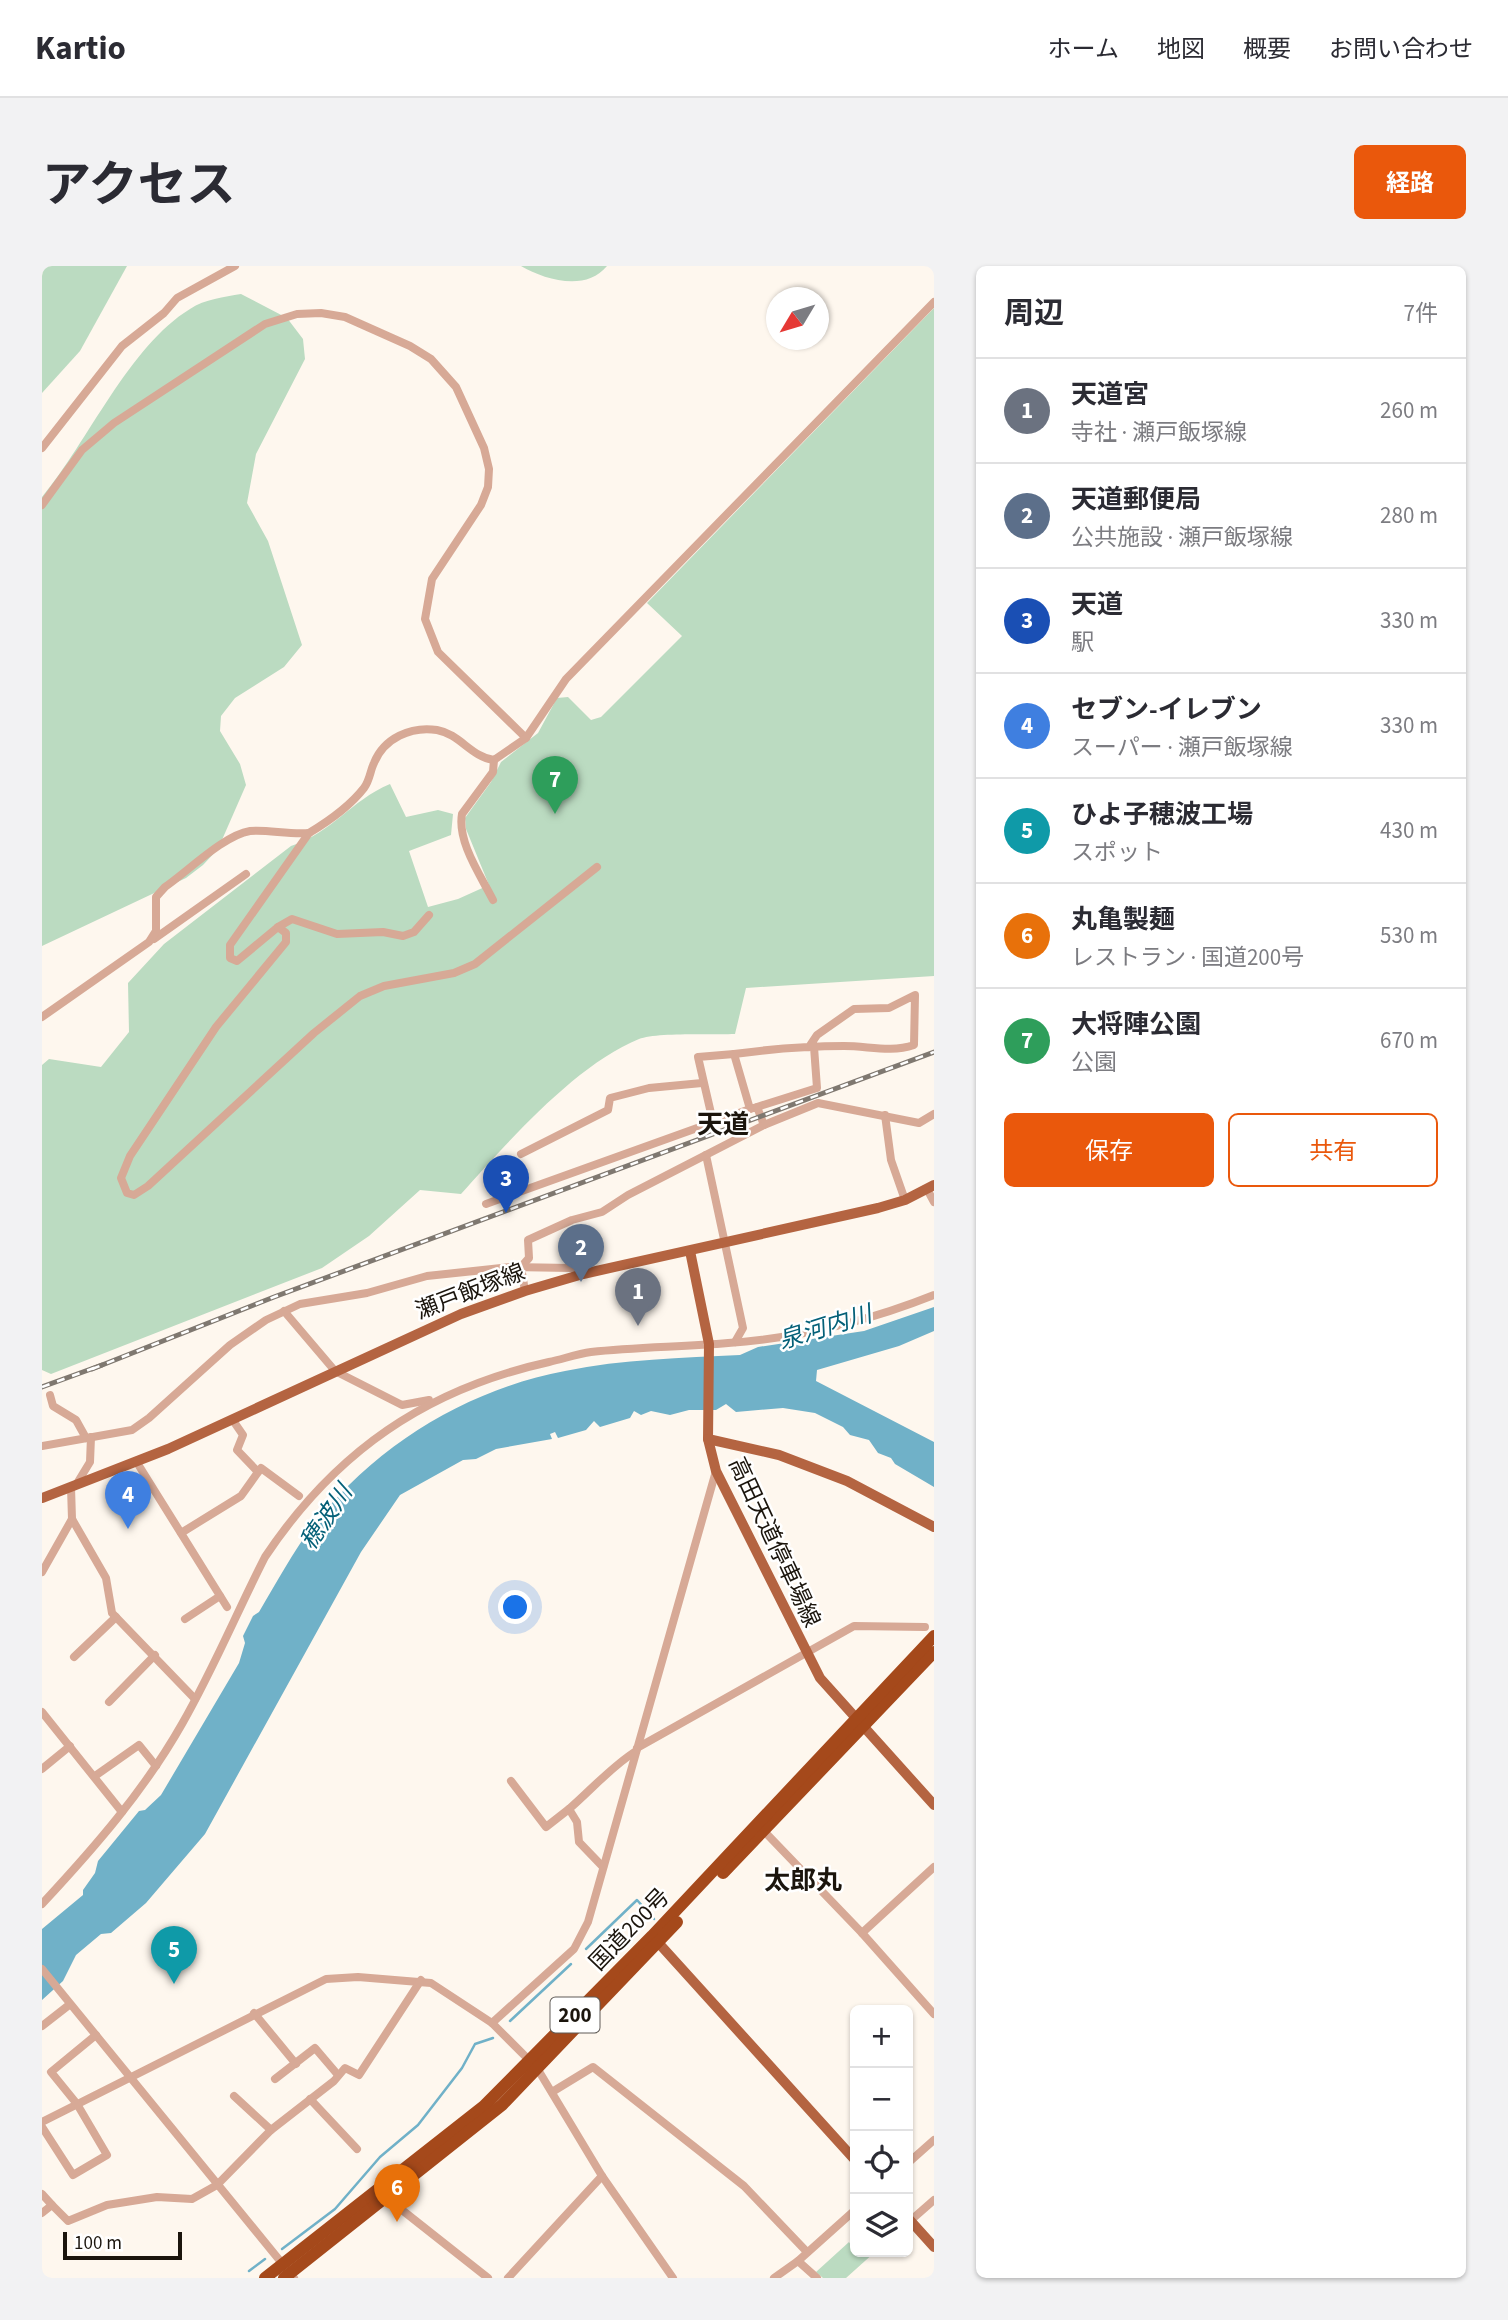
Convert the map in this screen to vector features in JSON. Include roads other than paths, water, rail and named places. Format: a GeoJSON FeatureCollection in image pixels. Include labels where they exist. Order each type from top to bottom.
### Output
{"type":"FeatureCollection","features":[{"type":"Feature","properties":{"kind":"highway","name":"国道200号"},"geometry":{"type":"LineString","coordinates":[[859,1723],[930,1631]]}},
{"type":"Feature","properties":{"kind":"highway","name":"国道200号"},"geometry":{"type":"LineString","coordinates":[[265,2278],[288,2273],[534,2064],[859,1723],[934,1652]]}},
{"type":"Feature","properties":{"kind":"main road","name":"瀬戸飯塚線"},"geometry":{"type":"LineString","coordinates":[[42,1498],[232,1419],[461,1314],[525,1291],[583,1274],[905,1200],[930,1187]]}},
{"type":"Feature","properties":{"kind":"main road","name":"高田天道停車場線"},"geometry":{"type":"LineString","coordinates":[[690,1251],[709,1346],[709,1437],[716,1471],[806,1655],[820,1678],[934,1805]]}},
{"type":"Feature","properties":{"kind":"main road"},"geometry":{"type":"LineString","coordinates":[[709,1437],[779,1455],[847,1481],[934,1527]]}},
{"type":"Feature","properties":{"kind":"main road"},"geometry":{"type":"LineString","coordinates":[[655,1939],[850,2154]]}},
{"type":"Feature","properties":{"kind":"main road"},"geometry":{"type":"LineString","coordinates":[[913,2224],[934,2247]]}},
{"type":"Feature","properties":{"kind":"street"},"geometry":{"type":"LineString","coordinates":[[42,449],[122,346],[164,313],[177,298],[235,266]]}},
{"type":"Feature","properties":{"kind":"street"},"geometry":{"type":"LineString","coordinates":[[429,915],[414,932],[403,936],[383,932],[337,934],[292,919],[278,927],[243,959],[230,958],[230,945],[309,833],[362,790],[385,745],[398,735],[433,730],[444,732],[484,759],[494,760],[526,738],[566,679],[934,302]]}},
{"type":"Feature","properties":{"kind":"street"},"geometry":{"type":"LineString","coordinates":[[42,505],[82,450],[114,423],[265,324],[297,314],[321,313],[345,317],[410,346],[431,359],[456,387],[484,448],[489,469],[488,486],[481,505],[432,579],[426,607],[428,628],[438,652],[526,738]]}},
{"type":"Feature","properties":{"kind":"street"},"geometry":{"type":"LineString","coordinates":[[493,901],[469,849],[461,822],[463,814],[493,772],[494,760]]}},
{"type":"Feature","properties":{"kind":"street"},"geometry":{"type":"LineString","coordinates":[[149,942],[156,931],[156,897],[164,887],[237,834],[253,831],[286,835],[309,833]]}},
{"type":"Feature","properties":{"kind":"street"},"geometry":{"type":"LineString","coordinates":[[278,927],[284,929],[286,942],[216,1027],[123,1169],[121,1178],[127,1192],[134,1195],[148,1186],[314,1033],[360,996],[384,986],[454,973],[475,964],[597,867]]}},
{"type":"Feature","properties":{"kind":"street"},"geometry":{"type":"LineString","coordinates":[[42,1017],[246,874]]}},
{"type":"Feature","properties":{"kind":"street"},"geometry":{"type":"LineString","coordinates":[[486,1204],[713,1122],[817,1088],[811,1047],[817,1035],[853,1009],[890,1008],[915,995],[914,1045],[895,1051],[845,1046],[811,1047],[698,1057],[713,1122]]}},
{"type":"Feature","properties":{"kind":"street"},"geometry":{"type":"LineString","coordinates":[[734,1054],[754,1108],[764,1125]]}},
{"type":"Feature","properties":{"kind":"street"},"geometry":{"type":"LineString","coordinates":[[521,1154],[608,1110],[610,1098],[649,1088],[702,1083]]}},
{"type":"Feature","properties":{"kind":"street"},"geometry":{"type":"LineString","coordinates":[[521,1267],[529,1258],[528,1240],[572,1220],[603,1212],[628,1195],[764,1125],[818,1103],[919,1123],[934,1114]]}},
{"type":"Feature","properties":{"kind":"street"},"geometry":{"type":"LineString","coordinates":[[885,1115],[891,1160],[905,1200]]}},
{"type":"Feature","properties":{"kind":"street"},"geometry":{"type":"LineString","coordinates":[[706,1155],[743,1328],[735,1342]]}},
{"type":"Feature","properties":{"kind":"street"},"geometry":{"type":"LineString","coordinates":[[930,1187],[934,1202]]}},
{"type":"Feature","properties":{"kind":"street"},"geometry":{"type":"LineString","coordinates":[[521,1267],[525,1291]]}},
{"type":"Feature","properties":{"kind":"street"},"geometry":{"type":"LineString","coordinates":[[42,1446],[132,1430],[149,1418],[229,1345],[284,1311],[312,1301],[367,1293],[428,1276],[521,1267],[571,1268],[583,1274]]}},
{"type":"Feature","properties":{"kind":"street"},"geometry":{"type":"LineString","coordinates":[[42,1904],[122,1812],[156,1766],[195,1699],[265,1557],[280,1534],[339,1467],[372,1440],[439,1399],[490,1377],[588,1352],[709,1346],[840,1325],[898,1309],[934,1295]]}},
{"type":"Feature","properties":{"kind":"street"},"geometry":{"type":"LineString","coordinates":[[284,1311],[335,1371],[402,1405],[439,1399]]}},
{"type":"Feature","properties":{"kind":"street"},"geometry":{"type":"LineString","coordinates":[[42,1572],[72,1519],[74,1486],[90,1462],[88,1438],[76,1420],[53,1406],[50,1395]]}},
{"type":"Feature","properties":{"kind":"street"},"geometry":{"type":"LineString","coordinates":[[232,1419],[243,1435],[237,1450],[258,1472]]}},
{"type":"Feature","properties":{"kind":"street"},"geometry":{"type":"LineString","coordinates":[[136,1461],[227,1607]]}},
{"type":"Feature","properties":{"kind":"street"},"geometry":{"type":"LineString","coordinates":[[181,1533],[241,1496],[261,1468],[299,1496]]}},
{"type":"Feature","properties":{"kind":"street"},"geometry":{"type":"LineString","coordinates":[[492,2023],[574,1949],[588,1922],[716,1471]]}},
{"type":"Feature","properties":{"kind":"street"},"geometry":{"type":"LineString","coordinates":[[72,1519],[106,1578],[116,1617],[195,1699]]}},
{"type":"Feature","properties":{"kind":"street"},"geometry":{"type":"LineString","coordinates":[[185,1619],[220,1596]]}},
{"type":"Feature","properties":{"kind":"street"},"geometry":{"type":"LineString","coordinates":[[74,1657],[116,1617]]}},
{"type":"Feature","properties":{"kind":"street"},"geometry":{"type":"LineString","coordinates":[[511,1782],[545,1828],[607,1776],[612,1766],[854,1626],[930,1631]]}},
{"type":"Feature","properties":{"kind":"street"},"geometry":{"type":"LineString","coordinates":[[110,1702],[155,1655]]}},
{"type":"Feature","properties":{"kind":"street"},"geometry":{"type":"LineString","coordinates":[[42,1712],[122,1812]]}},
{"type":"Feature","properties":{"kind":"street"},"geometry":{"type":"LineString","coordinates":[[95,1776],[139,1745],[156,1766]]}},
{"type":"Feature","properties":{"kind":"street"},"geometry":{"type":"LineString","coordinates":[[42,1769],[70,1746]]}},
{"type":"Feature","properties":{"kind":"street"},"geometry":{"type":"LineString","coordinates":[[569,1809],[577,1822],[579,1842],[603,1867]]}},
{"type":"Feature","properties":{"kind":"street"},"geometry":{"type":"LineString","coordinates":[[760,1827],[862,1933],[934,2014]]}},
{"type":"Feature","properties":{"kind":"street"},"geometry":{"type":"LineString","coordinates":[[862,1933],[934,1867]]}},
{"type":"Feature","properties":{"kind":"street"},"geometry":{"type":"LineString","coordinates":[[42,1969],[288,2273]]}},
{"type":"Feature","properties":{"kind":"street"},"geometry":{"type":"LineString","coordinates":[[96,2035],[51,2072],[77,2105],[107,2155],[73,2175],[42,2125],[77,2105],[131,2076],[254,2013],[326,1979],[358,1977],[421,1980],[443,1989],[492,2023],[534,2064],[602,2176],[673,2278]]}},
{"type":"Feature","properties":{"kind":"street"},"geometry":{"type":"LineString","coordinates":[[42,2194],[68,2221],[107,2205],[157,2197],[192,2199],[217,2185],[271,2130],[338,2075],[349,2068],[359,2076],[385,2040],[421,1980]]}},
{"type":"Feature","properties":{"kind":"street"},"geometry":{"type":"LineString","coordinates":[[42,2026],[68,2003]]}},
{"type":"Feature","properties":{"kind":"street"},"geometry":{"type":"LineString","coordinates":[[254,2013],[296,2064]]}},
{"type":"Feature","properties":{"kind":"street"},"geometry":{"type":"LineString","coordinates":[[275,2080],[315,2048],[338,2075]]}},
{"type":"Feature","properties":{"kind":"street"},"geometry":{"type":"LineString","coordinates":[[552,2092],[593,2067],[744,2186],[807,2252]]}},
{"type":"Feature","properties":{"kind":"street"},"geometry":{"type":"LineString","coordinates":[[234,2096],[271,2130]]}},
{"type":"Feature","properties":{"kind":"street"},"geometry":{"type":"LineString","coordinates":[[310,2099],[357,2148]]}},
{"type":"Feature","properties":{"kind":"street"},"geometry":{"type":"LineString","coordinates":[[913,2159],[934,2140]]}},
{"type":"Feature","properties":{"kind":"street"},"geometry":{"type":"LineString","coordinates":[[508,2278],[602,2176]]}},
{"type":"Feature","properties":{"kind":"street"},"geometry":{"type":"LineString","coordinates":[[382,2193],[488,2278]]}},
{"type":"Feature","properties":{"kind":"street"},"geometry":{"type":"LineString","coordinates":[[913,2217],[934,2200]]}},
{"type":"Feature","properties":{"kind":"street"},"geometry":{"type":"LineString","coordinates":[[42,2214],[52,2205]]}},
{"type":"Feature","properties":{"kind":"street"},"geometry":{"type":"LineString","coordinates":[[774,2278],[798,2261],[850,2214]]}},
{"type":"Feature","properties":{"kind":"street"},"geometry":{"type":"LineString","coordinates":[[798,2261],[817,2278]]}},
{"type":"Feature","properties":{"kind":"water","name":"穂波川"},"geometry":{"type":"Polygon","coordinates":[[[934,1307],[934,1331],[899,1346],[817,1370],[816,1381],[934,1442],[934,1487],[895,1464],[891,1458],[878,1453],[869,1440],[850,1435],[843,1427],[815,1413],[783,1408],[736,1412],[726,1404],[716,1410],[689,1410],[670,1415],[651,1411],[641,1415],[634,1411],[630,1418],[600,1427],[594,1421],[586,1430],[558,1438],[555,1432],[550,1434],[552,1439],[496,1449],[476,1459],[463,1460],[400,1495],[361,1552],[205,1834],[146,1903],[111,1933],[101,1934],[76,1955],[63,1981],[42,2000],[42,1929],[83,1895],[98,1861],[139,1811],[145,1810],[161,1795],[239,1663],[245,1643],[243,1636],[253,1616],[259,1612],[319,1518],[343,1491],[399,1443],[462,1405],[530,1379],[609,1364],[740,1355],[758,1347],[864,1331],[934,1307]]]}},
{"type":"Feature","properties":{"kind":"waterway"},"geometry":{"type":"LineString","coordinates":[[586,1949],[637,1900],[654,1919]]}},
{"type":"Feature","properties":{"kind":"waterway"},"geometry":{"type":"LineString","coordinates":[[510,2021],[571,1964]]}},
{"type":"Feature","properties":{"kind":"waterway"},"geometry":{"type":"LineString","coordinates":[[282,2249],[335,2209],[380,2157],[418,2125],[462,2068],[475,2044],[493,2038]]}},
{"type":"Feature","properties":{"kind":"waterway"},"geometry":{"type":"LineString","coordinates":[[249,2271],[265,2259]]}},
{"type":"Feature","properties":{"kind":"railway"},"geometry":{"type":"LineString","coordinates":[[92,1369],[274,1297],[934,1052]]}},
{"type":"Feature","properties":{"kind":"railway"},"geometry":{"type":"LineString","coordinates":[[42,1387],[102,1365]]}},
{"type":"Feature","properties":{"kind":"place","name":"大将陣公園"},"geometry":{"type":"Point","coordinates":[555,814]}},
{"type":"Feature","properties":{"kind":"place","name":"天道"},"geometry":{"type":"Point","coordinates":[506,1213]}},
{"type":"Feature","properties":{"kind":"place","name":"天道郵便局"},"geometry":{"type":"Point","coordinates":[581,1282]}},
{"type":"Feature","properties":{"kind":"place","name":"天道宮"},"geometry":{"type":"Point","coordinates":[638,1326]}},
{"type":"Feature","properties":{"kind":"place","name":"セブン-イレブン"},"geometry":{"type":"Point","coordinates":[128,1529]}},
{"type":"Feature","properties":{"kind":"place","name":"ひよ子穂波工場"},"geometry":{"type":"Point","coordinates":[174,1984]}},
{"type":"Feature","properties":{"kind":"place","name":"丸亀製麺"},"geometry":{"type":"Point","coordinates":[397,2222]}},
{"type":"Feature","properties":{"kind":"district","name":"天道"},"geometry":{"type":"Point","coordinates":[723,1124]}},
{"type":"Feature","properties":{"kind":"district","name":"太郎丸"},"geometry":{"type":"Point","coordinates":[803,1880]}},
{"type":"Feature","properties":{"kind":"water label","name":"泉河内川"},"geometry":{"type":"Point","coordinates":[825,1327]}}]}
